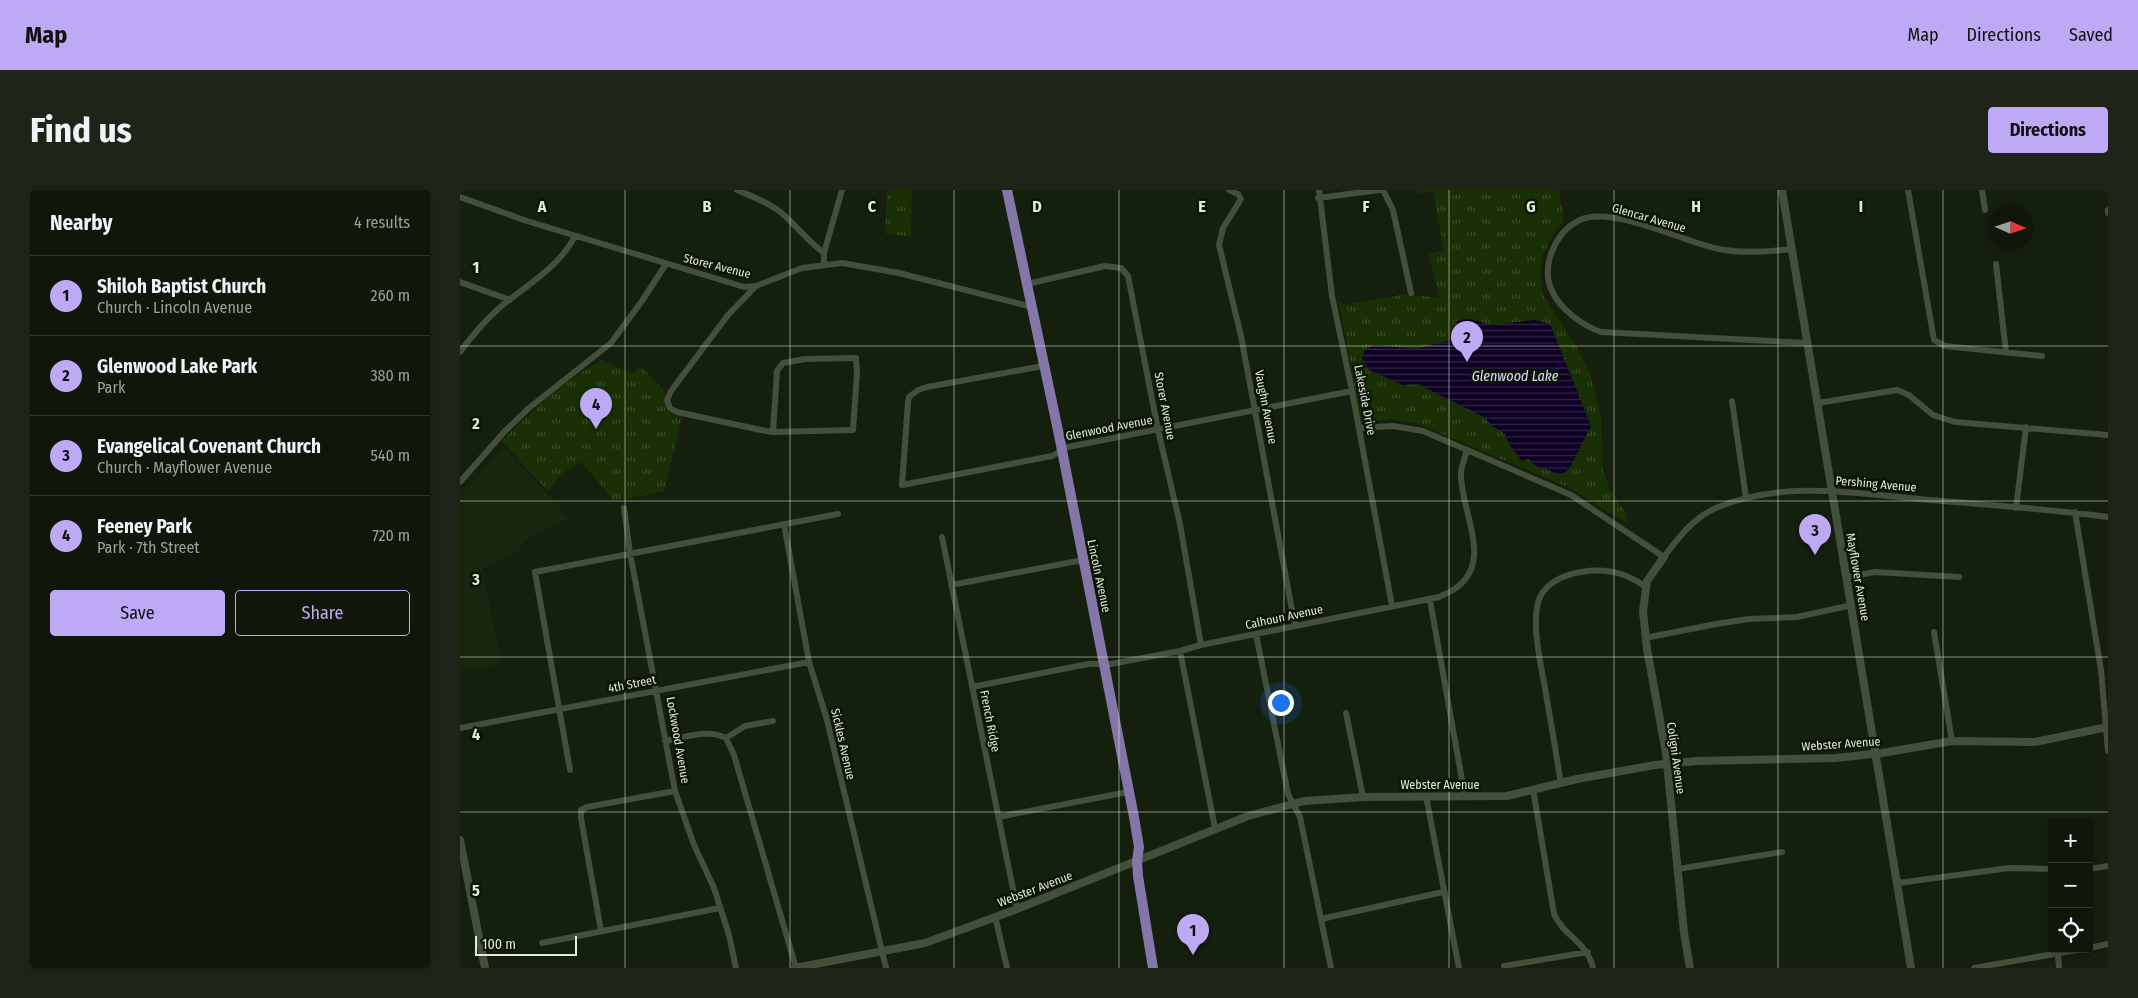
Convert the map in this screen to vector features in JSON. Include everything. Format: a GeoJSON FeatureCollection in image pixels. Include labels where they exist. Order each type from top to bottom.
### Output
{"type":"FeatureCollection","features":[{"type":"Feature","properties":{"kind":"main road","name":"Lincoln Avenue"},"geometry":{"type":"LineString","coordinates":[[1007,190],[1061,450],[1139,847],[1137,861],[1152,968]]}},
{"type":"Feature","properties":{"kind":"street"},"geometry":{"type":"LineString","coordinates":[[737,190],[759,199],[784,215],[812,245],[824,253]]}},
{"type":"Feature","properties":{"kind":"street"},"geometry":{"type":"LineString","coordinates":[[824,264],[824,253],[842,190]]}},
{"type":"Feature","properties":{"kind":"street","name":"Vaughn Avenue"},"geometry":{"type":"LineString","coordinates":[[1229,190],[1238,194],[1241,199],[1223,228],[1220,245],[1241,336],[1295,626]]}},
{"type":"Feature","properties":{"kind":"street","name":"Lakeside Drive"},"geometry":{"type":"LineString","coordinates":[[1319,190],[1318,198],[1332,296],[1352,391],[1392,606]]}},
{"type":"Feature","properties":{"kind":"street"},"geometry":{"type":"LineString","coordinates":[[1318,198],[1381,190],[1394,210],[1411,293]]}},
{"type":"Feature","properties":{"kind":"street","name":"Mayflower Avenue"},"geometry":{"type":"LineString","coordinates":[[1782,190],[1911,968]]}},
{"type":"Feature","properties":{"kind":"street"},"geometry":{"type":"LineString","coordinates":[[1908,190],[1934,340],[1945,346],[2042,356]]}},
{"type":"Feature","properties":{"kind":"street"},"geometry":{"type":"LineString","coordinates":[[1982,190],[1985,210]]}},
{"type":"Feature","properties":{"kind":"street","name":"Storer Avenue"},"geometry":{"type":"LineString","coordinates":[[460,197],[575,236],[744,287],[756,286],[802,268],[842,263],[899,273],[1032,307]]}},
{"type":"Feature","properties":{"kind":"street","name":"Glencar Avenue"},"geometry":{"type":"LineString","coordinates":[[1792,249],[1736,252],[1693,242],[1610,216],[1593,216],[1573,224],[1557,240],[1550,261],[1549,280],[1553,293],[1564,306],[1594,330],[1601,332],[1807,343]]}},
{"type":"Feature","properties":{"kind":"street"},"geometry":{"type":"LineString","coordinates":[[460,352],[474,334],[510,300],[562,258],[575,236]]}},
{"type":"Feature","properties":{"kind":"street"},"geometry":{"type":"LineString","coordinates":[[460,482],[505,431],[529,408],[611,343],[642,302],[666,264]]}},
{"type":"Feature","properties":{"kind":"street"},"geometry":{"type":"LineString","coordinates":[[1996,264],[2006,352]]}},
{"type":"Feature","properties":{"kind":"street","name":"Storer Avenue"},"geometry":{"type":"LineString","coordinates":[[1026,284],[1105,266],[1114,266],[1125,271],[1132,294],[1158,430],[1180,524],[1201,645]]}},
{"type":"Feature","properties":{"kind":"street"},"geometry":{"type":"LineString","coordinates":[[460,282],[510,300]]}},
{"type":"Feature","properties":{"kind":"street"},"geometry":{"type":"LineString","coordinates":[[756,286],[728,315],[668,396],[668,404],[670,408],[685,414],[773,432],[854,430],[857,381],[856,358],[805,359],[783,363],[777,371],[773,432]]}},
{"type":"Feature","properties":{"kind":"street","name":"Glenwood Avenue"},"geometry":{"type":"LineString","coordinates":[[1043,366],[918,390],[910,397],[908,402],[902,486],[1052,456],[1068,446],[1352,391]]}},
{"type":"Feature","properties":{"kind":"street"},"geometry":{"type":"LineString","coordinates":[[1818,403],[1897,390],[1909,395],[1926,411],[1940,418],[1955,422],[2108,435]]}},
{"type":"Feature","properties":{"kind":"street"},"geometry":{"type":"LineString","coordinates":[[1732,401],[1746,498]]}},
{"type":"Feature","properties":{"kind":"street"},"geometry":{"type":"LineString","coordinates":[[1359,428],[1393,426],[1412,428],[1467,450],[1571,495],[1664,557]]}},
{"type":"Feature","properties":{"kind":"street"},"geometry":{"type":"LineString","coordinates":[[2016,508],[2026,427]]}},
{"type":"Feature","properties":{"kind":"street","name":"Calhoun Avenue"},"geometry":{"type":"LineString","coordinates":[[972,687],[1088,664],[1104,665],[1180,651],[1201,645],[1392,606],[1430,600],[1457,588],[1471,568],[1475,553],[1461,473],[1467,450]]}},
{"type":"Feature","properties":{"kind":"street","name":"Pershing Avenue"},"geometry":{"type":"LineString","coordinates":[[1664,557],[1682,533],[1704,515],[1746,498],[1774,492],[1832,491],[2075,512],[2108,517]]}},
{"type":"Feature","properties":{"kind":"street","name":"Lockwood Avenue"},"geometry":{"type":"LineString","coordinates":[[624,508],[630,553],[676,791],[684,818],[714,888],[729,935],[736,968]]}},
{"type":"Feature","properties":{"kind":"street"},"geometry":{"type":"LineString","coordinates":[[2075,512],[2101,670],[2108,751]]}},
{"type":"Feature","properties":{"kind":"street"},"geometry":{"type":"LineString","coordinates":[[570,770],[535,572],[838,514]]}},
{"type":"Feature","properties":{"kind":"street","name":"Sickles Avenue"},"geometry":{"type":"LineString","coordinates":[[784,524],[809,662],[827,720],[886,968]]}},
{"type":"Feature","properties":{"kind":"street","name":"French Ridge"},"geometry":{"type":"LineString","coordinates":[[942,537],[1017,909]]}},
{"type":"Feature","properties":{"kind":"street","name":"Coligni Avenue"},"geometry":{"type":"LineString","coordinates":[[1664,557],[1653,572],[1646,587],[1642,610],[1666,764],[1684,933],[1690,968]]}},
{"type":"Feature","properties":{"kind":"street"},"geometry":{"type":"LineString","coordinates":[[951,585],[1083,560]]}},
{"type":"Feature","properties":{"kind":"street"},"geometry":{"type":"LineString","coordinates":[[1561,783],[1538,643],[1537,611],[1540,598],[1548,587],[1561,578],[1575,572],[1617,571],[1632,577],[1646,587]]}},
{"type":"Feature","properties":{"kind":"street"},"geometry":{"type":"LineString","coordinates":[[1847,577],[1875,572],[1959,577]]}},
{"type":"Feature","properties":{"kind":"street"},"geometry":{"type":"LineString","coordinates":[[1430,600],[1464,797]]}},
{"type":"Feature","properties":{"kind":"street"},"geometry":{"type":"LineString","coordinates":[[1645,638],[1749,619],[1797,616],[1852,605]]}},
{"type":"Feature","properties":{"kind":"street"},"geometry":{"type":"LineString","coordinates":[[1934,632],[1952,741]]}},
{"type":"Feature","properties":{"kind":"street"},"geometry":{"type":"LineString","coordinates":[[1256,634],[1288,794],[1300,817],[1331,968]]}},
{"type":"Feature","properties":{"kind":"street"},"geometry":{"type":"LineString","coordinates":[[1180,651],[1215,828]]}},
{"type":"Feature","properties":{"kind":"street","name":"4th Street"},"geometry":{"type":"LineString","coordinates":[[460,728],[809,662]]}},
{"type":"Feature","properties":{"kind":"street"},"geometry":{"type":"LineString","coordinates":[[1346,713],[1363,797]]}},
{"type":"Feature","properties":{"kind":"street"},"geometry":{"type":"LineString","coordinates":[[726,738],[745,726],[773,722]]}},
{"type":"Feature","properties":{"kind":"street","name":"Webster Avenue"},"geometry":{"type":"LineString","coordinates":[[796,968],[925,943],[1017,909],[1215,828],[1294,803],[1321,799],[1363,797],[1507,796],[1622,770],[1666,764],[1716,760],[1834,758],[1876,754],[1952,741],[2034,742],[2107,727]]}},
{"type":"Feature","properties":{"kind":"street"},"geometry":{"type":"LineString","coordinates":[[665,741],[701,734],[720,735],[726,738],[734,755],[796,968]]}},
{"type":"Feature","properties":{"kind":"street"},"geometry":{"type":"LineString","coordinates":[[1533,789],[1554,914],[1562,929],[1588,952],[1593,968]]}},
{"type":"Feature","properties":{"kind":"street"},"geometry":{"type":"LineString","coordinates":[[601,931],[581,810],[587,807],[676,791]]}},
{"type":"Feature","properties":{"kind":"street"},"geometry":{"type":"LineString","coordinates":[[998,817],[1128,792]]}},
{"type":"Feature","properties":{"kind":"street"},"geometry":{"type":"LineString","coordinates":[[1426,796],[1459,968]]}},
{"type":"Feature","properties":{"kind":"street"},"geometry":{"type":"LineString","coordinates":[[460,840],[464,884],[485,968]]}},
{"type":"Feature","properties":{"kind":"street"},"geometry":{"type":"LineString","coordinates":[[1678,869],[1782,852]]}},
{"type":"Feature","properties":{"kind":"street"},"geometry":{"type":"LineString","coordinates":[[2093,868],[2108,866]]}},
{"type":"Feature","properties":{"kind":"street"},"geometry":{"type":"LineString","coordinates":[[1898,883],[2009,868],[2048,869]]}},
{"type":"Feature","properties":{"kind":"street"},"geometry":{"type":"LineString","coordinates":[[1321,919],[1443,892]]}},
{"type":"Feature","properties":{"kind":"street"},"geometry":{"type":"LineString","coordinates":[[542,943],[720,908]]}},
{"type":"Feature","properties":{"kind":"street"},"geometry":{"type":"LineString","coordinates":[[995,916],[1006,968]]}},
{"type":"Feature","properties":{"kind":"street"},"geometry":{"type":"LineString","coordinates":[[2093,947],[2108,944]]}},
{"type":"Feature","properties":{"kind":"street"},"geometry":{"type":"LineString","coordinates":[[1504,966],[1588,952]]}},
{"type":"Feature","properties":{"kind":"street"},"geometry":{"type":"LineString","coordinates":[[1974,968],[2063,953]]}},
{"type":"Feature","properties":{"kind":"street"},"geometry":{"type":"LineString","coordinates":[[2058,954],[2058,968]]}},
{"type":"Feature","properties":{"kind":"shaded area"},"geometry":{"type":"Polygon","coordinates":[[[503,446],[570,519],[553,525],[529,538],[514,555],[482,569],[502,664],[460,671],[460,491],[480,475],[503,446]]]}},
{"type":"Feature","properties":{"kind":"green space"},"geometry":{"type":"Polygon","coordinates":[[[887,190],[912,190],[911,237],[885,233],[887,190]]]}},
{"type":"Feature","properties":{"kind":"green space"},"geometry":{"type":"Polygon","coordinates":[[[1417,190],[1559,190],[1564,221],[1554,232],[1544,253],[1540,271],[1543,295],[1575,344],[1591,376],[1601,417],[1603,472],[1610,489],[1628,516],[1627,521],[1623,521],[1570,488],[1418,424],[1394,419],[1364,422],[1360,419],[1339,301],[1343,305],[1407,294],[1439,298],[1429,254],[1444,250],[1433,192],[1417,193],[1417,190]]]}},
{"type":"Feature","properties":{"kind":"green space"},"geometry":{"type":"Polygon","coordinates":[[[601,360],[633,374],[641,366],[665,392],[664,402],[667,408],[673,414],[682,418],[664,491],[628,499],[613,500],[582,462],[562,474],[549,490],[501,441],[561,387],[601,360]]]}},
{"type":"Feature","properties":{"kind":"water","name":"Glenwood Lake"},"geometry":{"type":"Polygon","coordinates":[[[1468,319],[1493,325],[1535,320],[1550,324],[1591,426],[1570,468],[1564,473],[1559,474],[1536,466],[1528,459],[1522,461],[1504,433],[1492,426],[1484,417],[1418,384],[1403,385],[1369,370],[1362,358],[1365,349],[1375,345],[1415,349],[1452,340],[1457,321],[1468,319]]]}},
{"type":"Feature","properties":{"kind":"place","name":"Glenwood Lake Park"},"geometry":{"type":"Point","coordinates":[1467,362]}},
{"type":"Feature","properties":{"kind":"place","name":"Feeney Park"},"geometry":{"type":"Point","coordinates":[596,429]}},
{"type":"Feature","properties":{"kind":"place","name":"Evangelical Covenant Church"},"geometry":{"type":"Point","coordinates":[1815,555]}},
{"type":"Feature","properties":{"kind":"place","name":"Shiloh Baptist Church"},"geometry":{"type":"Point","coordinates":[1193,955]}}]}
